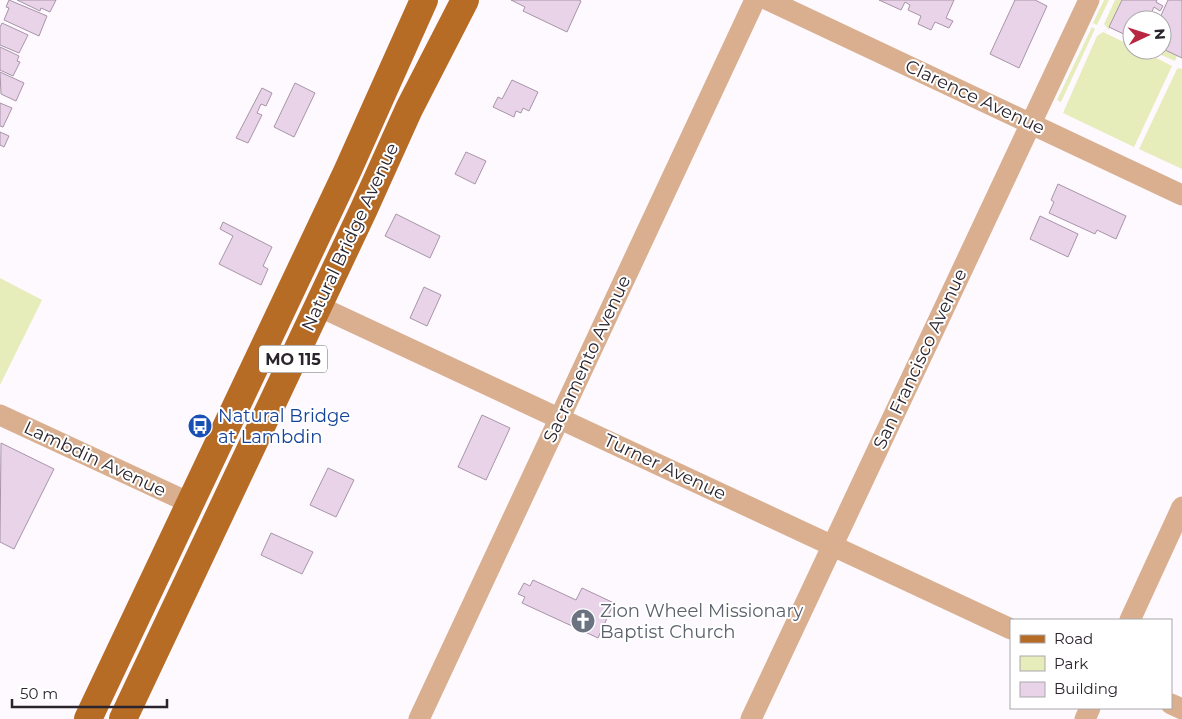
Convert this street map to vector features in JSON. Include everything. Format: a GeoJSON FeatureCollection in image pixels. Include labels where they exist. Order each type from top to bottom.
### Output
{"type":"FeatureCollection","features":[{"type":"Feature","properties":{"kind":"main road","name":"Natural Bridge Avenue"},"geometry":{"type":"LineString","coordinates":[[88,719],[347,172],[424,0]]}},
{"type":"Feature","properties":{"kind":"main road","name":"Natural Bridge Avenue"},"geometry":{"type":"LineString","coordinates":[[123,719],[409,109],[465,0]]}},
{"type":"Feature","properties":{"kind":"street","name":"Sacramento Avenue"},"geometry":{"type":"LineString","coordinates":[[419,719],[755,0]]}},
{"type":"Feature","properties":{"kind":"street","name":"Clarence Avenue"},"geometry":{"type":"LineString","coordinates":[[768,0],[1182,195]]}},
{"type":"Feature","properties":{"kind":"street","name":"San Francisco Avenue"},"geometry":{"type":"LineString","coordinates":[[751,719],[1089,0]]}},
{"type":"Feature","properties":{"kind":"street","name":"Turner Avenue"},"geometry":{"type":"LineString","coordinates":[[318,306],[1010,629]]}},
{"type":"Feature","properties":{"kind":"street","name":"Lambdin Avenue"},"geometry":{"type":"LineString","coordinates":[[0,415],[190,503]]}},
{"type":"Feature","properties":{"kind":"street"},"geometry":{"type":"LineString","coordinates":[[1130,619],[1182,507]]}},
{"type":"Feature","properties":{"kind":"green space"},"geometry":{"type":"Polygon","coordinates":[[[1104,0],[1109,0],[1097,25],[1093,23],[1104,0]]]}},
{"type":"Feature","properties":{"kind":"green space"},"geometry":{"type":"Polygon","coordinates":[[[1115,0],[1122,0],[1109,30],[1104,24],[1115,0]]]}},
{"type":"Feature","properties":{"kind":"green space"},"geometry":{"type":"Polygon","coordinates":[[[1092,27],[1095,29],[1061,102],[1057,100],[1092,27]]]}},
{"type":"Feature","properties":{"kind":"green space"},"geometry":{"type":"Polygon","coordinates":[[[1103,32],[1122,41],[1122,60],[1160,60],[1172,66],[1134,147],[1063,113],[1097,36],[1103,32]]]}},
{"type":"Feature","properties":{"kind":"green space"},"geometry":{"type":"Polygon","coordinates":[[[1172,54],[1177,56],[1175,61],[1172,60],[1172,54]]]}},
{"type":"Feature","properties":{"kind":"green space"},"geometry":{"type":"Polygon","coordinates":[[[1179,68],[1182,69],[1182,169],[1139,149],[1179,68]]]}},
{"type":"Feature","properties":{"kind":"green space"},"geometry":{"type":"Polygon","coordinates":[[[0,278],[42,300],[0,385],[0,278]]]}},
{"type":"Feature","properties":{"kind":"building"},"geometry":{"type":"Polygon","coordinates":[[[9,0],[47,16],[39,36],[4,20],[9,8],[6,7],[9,0]]]}},
{"type":"Feature","properties":{"kind":"building"},"geometry":{"type":"Polygon","coordinates":[[[17,0],[56,0],[50,12],[41,8],[40,11],[17,0]]]}},
{"type":"Feature","properties":{"kind":"building"},"geometry":{"type":"Polygon","coordinates":[[[511,0],[581,1],[567,32],[523,11],[525,7],[511,0]]]}},
{"type":"Feature","properties":{"kind":"building"},"geometry":{"type":"Polygon","coordinates":[[[879,0],[954,0],[946,18],[953,21],[949,28],[935,22],[931,30],[918,24],[921,16],[908,10],[910,5],[905,2],[901,10],[879,0]]]}},
{"type":"Feature","properties":{"kind":"building"},"geometry":{"type":"Polygon","coordinates":[[[1015,0],[1035,0],[1047,6],[1019,68],[990,54],[1015,0]]]}},
{"type":"Feature","properties":{"kind":"building"},"geometry":{"type":"Polygon","coordinates":[[[1122,0],[1157,0],[1156,2],[1163,6],[1161,10],[1154,7],[1153,10],[1122,10],[1122,33],[1109,27],[1122,0]]]}},
{"type":"Feature","properties":{"kind":"building"},"geometry":{"type":"Polygon","coordinates":[[[1168,0],[1182,0],[1182,58],[1172,53],[1172,10],[1164,10],[1168,0]]]}},
{"type":"Feature","properties":{"kind":"building"},"geometry":{"type":"Polygon","coordinates":[[[2,23],[28,35],[19,53],[0,45],[0,27],[2,23]]]}},
{"type":"Feature","properties":{"kind":"building"},"geometry":{"type":"Polygon","coordinates":[[[0,47],[19,56],[17,61],[20,62],[13,76],[0,70],[0,47]]]}},
{"type":"Feature","properties":{"kind":"building"},"geometry":{"type":"Polygon","coordinates":[[[0,72],[24,83],[16,101],[1,94],[0,72]]]}},
{"type":"Feature","properties":{"kind":"building"},"geometry":{"type":"Polygon","coordinates":[[[512,80],[538,92],[529,111],[523,108],[521,113],[516,111],[514,117],[493,107],[498,97],[502,99],[512,80]]]}},
{"type":"Feature","properties":{"kind":"building"},"geometry":{"type":"Polygon","coordinates":[[[295,83],[315,93],[294,137],[274,127],[295,83]]]}},
{"type":"Feature","properties":{"kind":"building"},"geometry":{"type":"Polygon","coordinates":[[[262,88],[272,93],[266,106],[261,104],[257,113],[262,115],[248,143],[236,138],[262,88]]]}},
{"type":"Feature","properties":{"kind":"building"},"geometry":{"type":"Polygon","coordinates":[[[0,103],[12,108],[3,127],[0,126],[0,103]]]}},
{"type":"Feature","properties":{"kind":"building"},"geometry":{"type":"Polygon","coordinates":[[[0,132],[9,136],[4,147],[0,145],[0,132]]]}},
{"type":"Feature","properties":{"kind":"building"},"geometry":{"type":"Polygon","coordinates":[[[466,152],[486,161],[475,184],[455,174],[466,152]]]}},
{"type":"Feature","properties":{"kind":"building"},"geometry":{"type":"Polygon","coordinates":[[[1058,184],[1126,216],[1116,239],[1097,230],[1095,234],[1049,213],[1054,202],[1051,200],[1058,184]]]}},
{"type":"Feature","properties":{"kind":"building"},"geometry":{"type":"Polygon","coordinates":[[[396,214],[440,236],[430,258],[385,236],[396,214]]]}},
{"type":"Feature","properties":{"kind":"building"},"geometry":{"type":"Polygon","coordinates":[[[1040,216],[1078,234],[1068,257],[1030,239],[1040,216]]]}},
{"type":"Feature","properties":{"kind":"building"},"geometry":{"type":"Polygon","coordinates":[[[223,222],[272,247],[263,266],[268,269],[261,285],[219,264],[233,236],[220,229],[223,222]]]}},
{"type":"Feature","properties":{"kind":"building"},"geometry":{"type":"Polygon","coordinates":[[[424,287],[441,295],[427,326],[410,318],[424,287]]]}},
{"type":"Feature","properties":{"kind":"building"},"geometry":{"type":"Polygon","coordinates":[[[482,415],[510,428],[486,480],[458,467],[482,415]]]}},
{"type":"Feature","properties":{"kind":"building"},"geometry":{"type":"Polygon","coordinates":[[[1,443],[54,469],[14,549],[0,542],[1,443]]]}},
{"type":"Feature","properties":{"kind":"building"},"geometry":{"type":"Polygon","coordinates":[[[328,468],[354,480],[336,517],[310,505],[328,468]]]}},
{"type":"Feature","properties":{"kind":"building"},"geometry":{"type":"Polygon","coordinates":[[[271,533],[313,552],[302,574],[261,555],[271,533]]]}},
{"type":"Feature","properties":{"kind":"building","name":"Zion Wheel Missionary Baptist Church"},"geometry":{"type":"Polygon","coordinates":[[[533,580],[576,600],[582,588],[614,603],[598,638],[522,603],[525,597],[518,594],[524,583],[530,586],[533,580]]]}},
{"type":"Feature","properties":{"kind":"place","name":"Natural Bridge at Lambdin"},"geometry":{"type":"Point","coordinates":[200,426]}},
{"type":"Feature","properties":{"kind":"place","name":"Zion Wheel Missionary Baptist Church"},"geometry":{"type":"Point","coordinates":[583,621]}}]}
